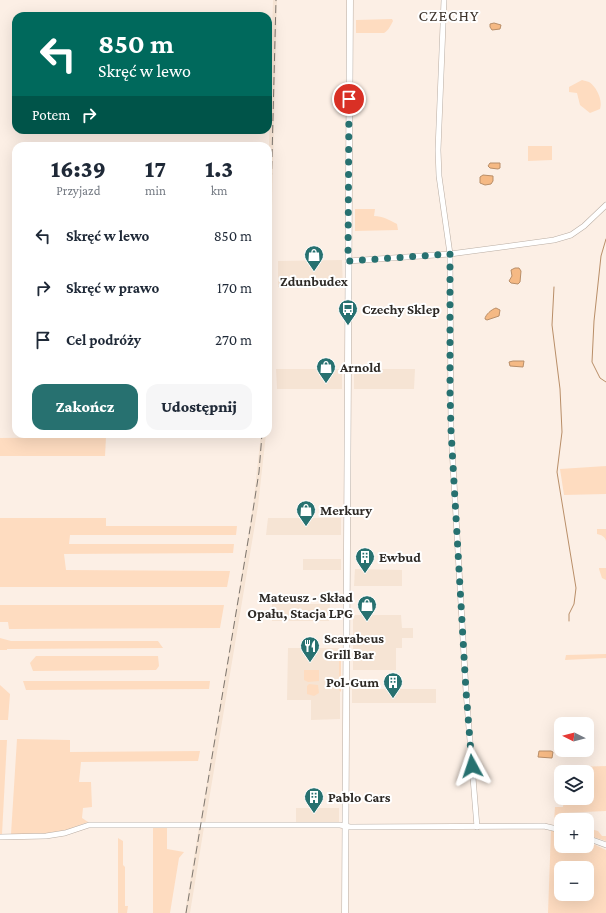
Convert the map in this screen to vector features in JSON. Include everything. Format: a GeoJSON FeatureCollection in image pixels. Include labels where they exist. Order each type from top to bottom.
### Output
{"type":"FeatureCollection","features":[{"type":"Feature","properties":{"kind":"main road"},"geometry":{"type":"LineString","coordinates":[[345,913],[350,0]]}},
{"type":"Feature","properties":{"kind":"street"},"geometry":{"type":"LineString","coordinates":[[444,0],[438,150],[439,176],[450,254],[451,430],[466,691],[477,827]]}},
{"type":"Feature","properties":{"kind":"street"},"geometry":{"type":"LineString","coordinates":[[348,261],[450,254],[554,240],[572,235],[606,205]]}},
{"type":"Feature","properties":{"kind":"street"},"geometry":{"type":"LineString","coordinates":[[0,837],[46,836],[65,833],[89,825],[544,826],[554,828]]}},
{"type":"Feature","properties":{"kind":"street"},"geometry":{"type":"LineString","coordinates":[[594,841],[606,845]]}},
{"type":"Feature","properties":{"kind":"shaded area"},"geometry":{"type":"Polygon","coordinates":[[[273,0],[277,0],[272,209],[272,142],[269,142],[269,134],[272,134],[273,0]]]}},
{"type":"Feature","properties":{"kind":"shaded area"},"geometry":{"type":"Polygon","coordinates":[[[392,19],[393,21],[384,33],[356,33],[356,20],[392,19]]]}},
{"type":"Feature","properties":{"kind":"shaded area"},"geometry":{"type":"Polygon","coordinates":[[[494,23],[501,25],[500,29],[492,30],[490,24],[494,23]]]}},
{"type":"Feature","properties":{"kind":"shaded area"},"geometry":{"type":"Polygon","coordinates":[[[582,80],[592,84],[597,91],[601,102],[600,109],[590,113],[580,105],[577,93],[569,92],[569,87],[582,80]]]}},
{"type":"Feature","properties":{"kind":"shaded area"},"geometry":{"type":"Polygon","coordinates":[[[528,146],[552,146],[552,160],[528,161],[528,146]]]}},
{"type":"Feature","properties":{"kind":"shaded area"},"geometry":{"type":"Polygon","coordinates":[[[490,163],[500,163],[500,168],[490,168],[488,166],[490,163]]]}},
{"type":"Feature","properties":{"kind":"shaded area"},"geometry":{"type":"Polygon","coordinates":[[[483,175],[493,176],[493,181],[491,184],[485,185],[480,183],[480,177],[483,175]]]}},
{"type":"Feature","properties":{"kind":"shaded area"},"geometry":{"type":"Polygon","coordinates":[[[355,209],[375,209],[374,216],[383,217],[397,224],[398,230],[355,231],[355,209]]]}},
{"type":"Feature","properties":{"kind":"shaded area"},"geometry":{"type":"Polygon","coordinates":[[[342,260],[343,288],[278,287],[278,261],[342,260]]]}},
{"type":"Feature","properties":{"kind":"shaded area"},"geometry":{"type":"Polygon","coordinates":[[[519,268],[521,271],[520,282],[518,284],[511,283],[509,281],[512,276],[511,270],[519,268]]]}},
{"type":"Feature","properties":{"kind":"shaded area"},"geometry":{"type":"Polygon","coordinates":[[[496,308],[500,310],[499,316],[487,320],[485,319],[489,312],[496,308]]]}},
{"type":"Feature","properties":{"kind":"shaded area"},"geometry":{"type":"Polygon","coordinates":[[[524,361],[523,367],[510,366],[509,362],[524,361]]]}},
{"type":"Feature","properties":{"kind":"shaded area"},"geometry":{"type":"Polygon","coordinates":[[[276,369],[342,369],[342,389],[277,389],[276,369]]]}},
{"type":"Feature","properties":{"kind":"shaded area"},"geometry":{"type":"Polygon","coordinates":[[[354,369],[415,369],[414,389],[354,389],[354,369]]]}},
{"type":"Feature","properties":{"kind":"shaded area"},"geometry":{"type":"Polygon","coordinates":[[[0,438],[106,438],[105,456],[0,456],[0,438]]]}},
{"type":"Feature","properties":{"kind":"shaded area"},"geometry":{"type":"Polygon","coordinates":[[[261,438],[266,438],[258,506],[205,824],[200,824],[253,506],[261,438]]]}},
{"type":"Feature","properties":{"kind":"shaded area"},"geometry":{"type":"Polygon","coordinates":[[[606,466],[606,494],[564,495],[560,469],[606,466]]]}},
{"type":"Feature","properties":{"kind":"shaded area"},"geometry":{"type":"Polygon","coordinates":[[[0,518],[106,518],[106,526],[237,526],[236,535],[70,535],[69,544],[234,544],[233,553],[64,554],[66,570],[230,571],[227,587],[0,587],[0,518]]]}},
{"type":"Feature","properties":{"kind":"shaded area"},"geometry":{"type":"Polygon","coordinates":[[[268,518],[341,518],[341,535],[266,535],[268,518]]]}},
{"type":"Feature","properties":{"kind":"shaded area"},"geometry":{"type":"Polygon","coordinates":[[[597,529],[606,529],[606,541],[603,536],[597,534],[597,529]]]}},
{"type":"Feature","properties":{"kind":"shaded area"},"geometry":{"type":"Polygon","coordinates":[[[303,559],[341,559],[341,570],[303,570],[303,559]]]}},
{"type":"Feature","properties":{"kind":"shaded area"},"geometry":{"type":"Polygon","coordinates":[[[599,568],[606,568],[606,580],[602,578],[599,568]]]}},
{"type":"Feature","properties":{"kind":"shaded area"},"geometry":{"type":"Polygon","coordinates":[[[355,569],[402,570],[402,586],[354,586],[355,569]]]}},
{"type":"Feature","properties":{"kind":"shaded area"},"geometry":{"type":"Polygon","coordinates":[[[272,604],[330,604],[329,621],[272,621],[272,604]]]}},
{"type":"Feature","properties":{"kind":"shaded area"},"geometry":{"type":"Polygon","coordinates":[[[0,605],[224,605],[220,628],[9,629],[8,622],[0,622],[0,605]]]}},
{"type":"Feature","properties":{"kind":"shaded area"},"geometry":{"type":"Polygon","coordinates":[[[353,615],[401,615],[402,628],[413,628],[413,638],[402,638],[402,648],[396,648],[396,670],[353,670],[353,615]]]}},
{"type":"Feature","properties":{"kind":"shaded area"},"geometry":{"type":"Polygon","coordinates":[[[0,638],[11,641],[158,641],[163,648],[0,650],[0,638]]]}},
{"type":"Feature","properties":{"kind":"shaded area"},"geometry":{"type":"Polygon","coordinates":[[[288,648],[340,648],[340,719],[311,720],[311,700],[287,700],[288,648]]]}},
{"type":"Feature","properties":{"kind":"shaded area"},"geometry":{"type":"Polygon","coordinates":[[[606,654],[606,658],[565,660],[566,655],[606,654]]]}},
{"type":"Feature","properties":{"kind":"shaded area"},"geometry":{"type":"Polygon","coordinates":[[[36,656],[158,656],[159,666],[156,670],[33,671],[30,663],[36,656]]]}},
{"type":"Feature","properties":{"kind":"shaded area"},"geometry":{"type":"Polygon","coordinates":[[[341,657],[341,692],[339,690],[339,660],[341,657]]]}},
{"type":"Feature","properties":{"kind":"shaded area"},"geometry":{"type":"Polygon","coordinates":[[[304,670],[319,670],[319,681],[308,682],[304,680],[304,670]]]}},
{"type":"Feature","properties":{"kind":"shaded area"},"geometry":{"type":"Polygon","coordinates":[[[23,681],[210,681],[209,689],[26,690],[23,681]]]}},
{"type":"Feature","properties":{"kind":"shaded area"},"geometry":{"type":"Polygon","coordinates":[[[309,684],[318,685],[319,693],[314,696],[307,694],[307,686],[309,684]]]}},
{"type":"Feature","properties":{"kind":"shaded area"},"geometry":{"type":"Polygon","coordinates":[[[0,685],[10,694],[8,720],[0,720],[0,685]]]}},
{"type":"Feature","properties":{"kind":"shaded area"},"geometry":{"type":"Polygon","coordinates":[[[352,689],[436,689],[436,703],[352,703],[352,689]]]}},
{"type":"Feature","properties":{"kind":"shaded area"},"geometry":{"type":"Polygon","coordinates":[[[17,739],[70,740],[70,752],[200,751],[198,761],[81,762],[79,782],[91,782],[92,807],[83,808],[82,818],[88,822],[67,830],[44,834],[11,834],[17,739]]]}},
{"type":"Feature","properties":{"kind":"shaded area"},"geometry":{"type":"Polygon","coordinates":[[[0,740],[7,740],[2,834],[0,834],[0,740]]]}},
{"type":"Feature","properties":{"kind":"shaded area"},"geometry":{"type":"Polygon","coordinates":[[[539,751],[553,752],[552,758],[538,757],[539,751]]]}},
{"type":"Feature","properties":{"kind":"shaded area"},"geometry":{"type":"Polygon","coordinates":[[[594,766],[606,766],[606,811],[555,813],[555,807],[563,807],[563,805],[594,805],[594,766]]]}},
{"type":"Feature","properties":{"kind":"shaded area"},"geometry":{"type":"Polygon","coordinates":[[[296,808],[339,808],[339,823],[296,823],[296,808]]]}},
{"type":"Feature","properties":{"kind":"shaded area"},"geometry":{"type":"Polygon","coordinates":[[[199,827],[204,827],[190,913],[185,913],[199,827]]]}},
{"type":"Feature","properties":{"kind":"shaded area"},"geometry":{"type":"Polygon","coordinates":[[[153,828],[167,828],[167,849],[184,852],[179,858],[170,913],[153,913],[153,828]]]}},
{"type":"Feature","properties":{"kind":"shaded area"},"geometry":{"type":"Polygon","coordinates":[[[551,830],[554,831],[554,853],[594,853],[594,844],[606,850],[606,913],[548,913],[551,830]]]}},
{"type":"Feature","properties":{"kind":"shaded area"},"geometry":{"type":"Polygon","coordinates":[[[594,830],[598,831],[602,836],[606,836],[606,841],[594,837],[594,830]]]}},
{"type":"Feature","properties":{"kind":"shaded area"},"geometry":{"type":"Polygon","coordinates":[[[118,838],[123,841],[125,906],[128,906],[127,913],[118,913],[118,838]]]}},
{"type":"Feature","properties":{"kind":"waterway"},"geometry":{"type":"LineString","coordinates":[[606,239],[601,256],[594,321],[592,362],[600,378],[606,382]]}},
{"type":"Feature","properties":{"kind":"waterway"},"geometry":{"type":"LineString","coordinates":[[554,287],[552,325],[560,389],[562,432],[557,472],[576,588],[574,604],[569,614],[569,621]]}},
{"type":"Feature","properties":{"kind":"railway"},"geometry":{"type":"LineString","coordinates":[[272,156],[276,0]]}},
{"type":"Feature","properties":{"kind":"railway"},"geometry":{"type":"LineString","coordinates":[[186,913],[251,523],[259,472],[262,438]]}},
{"type":"Feature","properties":{"kind":"place","name":"Zdunbudex"},"geometry":{"type":"Point","coordinates":[314,272]}},
{"type":"Feature","properties":{"kind":"place","name":"Czechy Sklep"},"geometry":{"type":"Point","coordinates":[348,326]}},
{"type":"Feature","properties":{"kind":"place","name":"Arnold"},"geometry":{"type":"Point","coordinates":[326,384]}},
{"type":"Feature","properties":{"kind":"place","name":"Merkury"},"geometry":{"type":"Point","coordinates":[306,527]}},
{"type":"Feature","properties":{"kind":"place","name":"Ewbud"},"geometry":{"type":"Point","coordinates":[365,574]}},
{"type":"Feature","properties":{"kind":"place","name":"Mateusz - Skład Opału, Stacja LPG"},"geometry":{"type":"Point","coordinates":[367,622]}},
{"type":"Feature","properties":{"kind":"place","name":"Scarabeus Grill Bar"},"geometry":{"type":"Point","coordinates":[310,663]}},
{"type":"Feature","properties":{"kind":"place","name":"Pol-Gum"},"geometry":{"type":"Point","coordinates":[393,699]}},
{"type":"Feature","properties":{"kind":"place","name":"Pablo Cars"},"geometry":{"type":"Point","coordinates":[314,814]}},
{"type":"Feature","properties":{"kind":"district","name":"CZECHY"},"geometry":{"type":"Point","coordinates":[449,15]}},
{"type":"Feature","properties":{"kind":"route"},"geometry":{"type":"LineString","coordinates":[[349,99],[348,261],[450,254],[451,430],[466,691],[472,766]]}}]}
